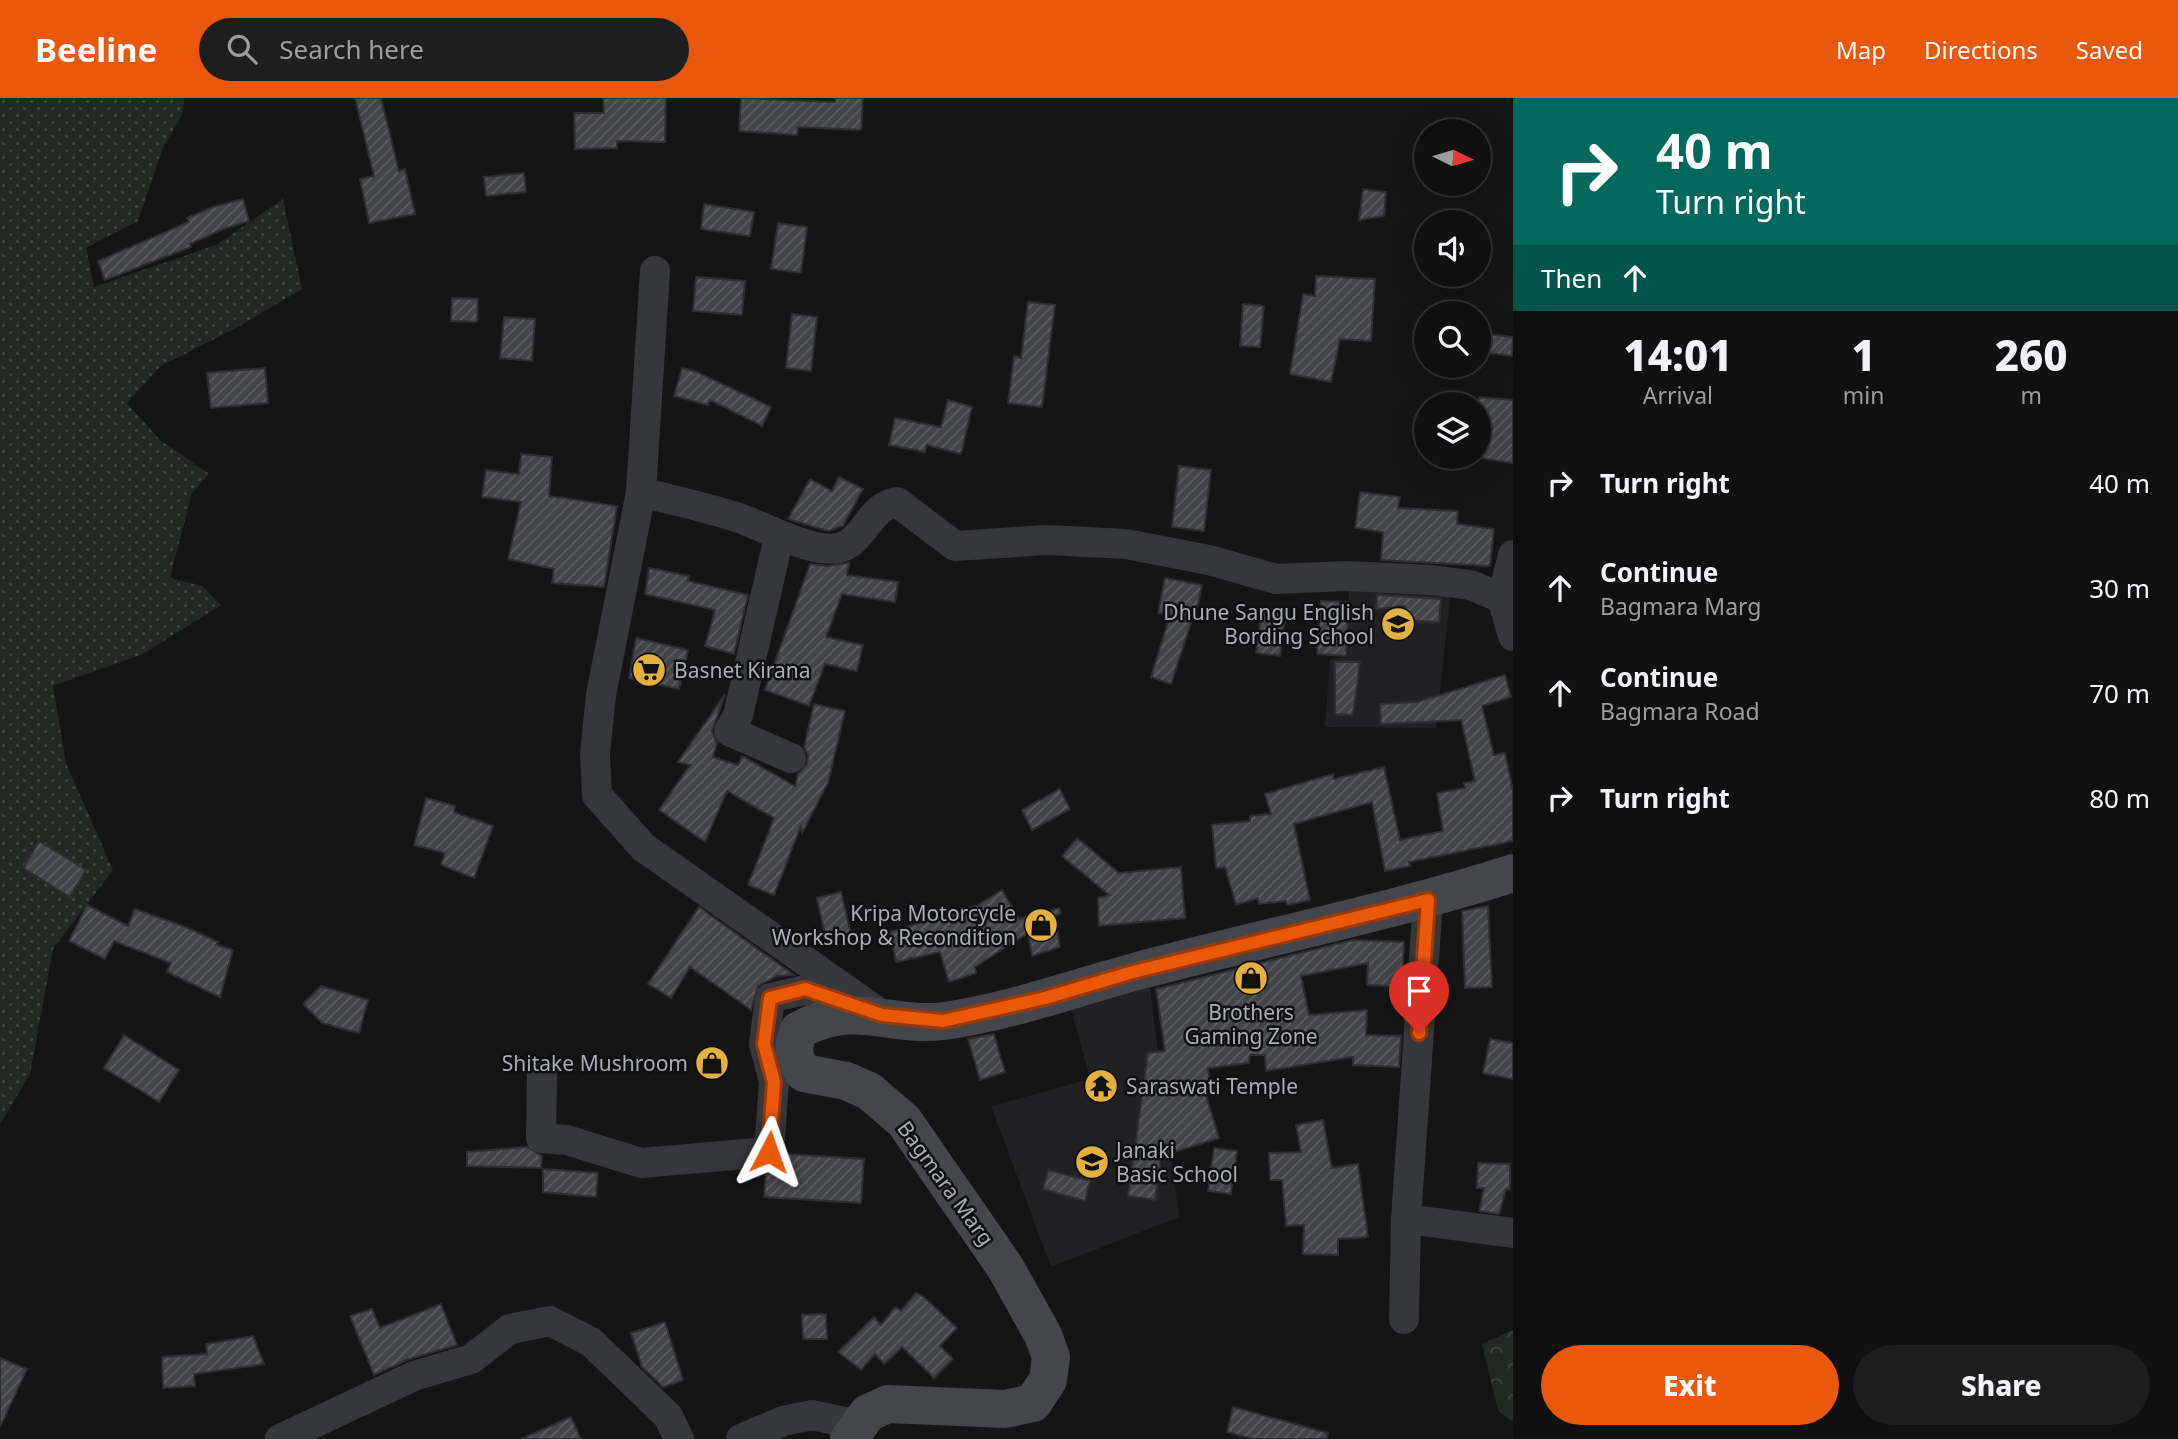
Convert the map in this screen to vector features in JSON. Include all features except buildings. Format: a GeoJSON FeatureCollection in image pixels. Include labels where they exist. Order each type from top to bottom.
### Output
{"type":"FeatureCollection","features":[{"type":"Feature","properties":{"kind":"main road","name":"Bagmara Marg"},"geometry":{"type":"LineString","coordinates":[[854,1432],[868,1413],[888,1404],[1004,1409],[1032,1403],[1048,1380],[1051,1357],[1043,1335],[1005,1266],[904,1121],[869,1091],[846,1081],[804,1073],[794,1061],[793,1046],[799,1030],[819,1020],[847,1014],[943,1021],[1045,998],[1133,972],[1428,900],[1513,873]]}},
{"type":"Feature","properties":{"kind":"street"},"geometry":{"type":"LineString","coordinates":[[655,271],[641,492],[601,695],[595,754],[597,795],[643,847],[882,1015]]}},
{"type":"Feature","properties":{"kind":"street"},"geometry":{"type":"LineString","coordinates":[[641,492],[737,517],[779,537],[835,549],[846,545],[881,507],[897,502],[955,546],[1046,540],[1126,544],[1209,560],[1276,579],[1347,576],[1432,580],[1469,585],[1502,598]]}},
{"type":"Feature","properties":{"kind":"street"},"geometry":{"type":"LineString","coordinates":[[779,537],[738,715],[729,731],[792,758]]}},
{"type":"Feature","properties":{"kind":"street"},"geometry":{"type":"LineString","coordinates":[[1513,555],[1502,598],[1513,636]]}},
{"type":"Feature","properties":{"kind":"street"},"geometry":{"type":"LineString","coordinates":[[1405,1319],[1406,1219],[1428,900]]}},
{"type":"Feature","properties":{"kind":"street"},"geometry":{"type":"LineString","coordinates":[[542,1073],[541,1138],[567,1140],[641,1163],[769,1152],[774,1082],[764,1044],[770,998],[805,989],[882,1015]]}},
{"type":"Feature","properties":{"kind":"street"},"geometry":{"type":"LineString","coordinates":[[1406,1219],[1513,1233]]}},
{"type":"Feature","properties":{"kind":"street"},"geometry":{"type":"LineString","coordinates":[[280,1439],[414,1376],[471,1359],[510,1329],[550,1321],[592,1342],[668,1416],[679,1439]]}},
{"type":"Feature","properties":{"kind":"street"},"geometry":{"type":"LineString","coordinates":[[741,1439],[783,1421],[812,1415],[854,1432]]}},
{"type":"Feature","properties":{"kind":"shaded area","name":"Dhune Sangu English Bording School"},"geometry":{"type":"Polygon","coordinates":[[[1349,587],[1451,590],[1436,728],[1325,727],[1330,659],[1347,658],[1349,587]]]}},
{"type":"Feature","properties":{"kind":"shaded area","name":"Janaki Basic School"},"geometry":{"type":"Polygon","coordinates":[[[1150,988],[1179,1217],[1051,1267],[991,1106],[1090,1079],[1070,1005],[1150,988]]]}},
{"type":"Feature","properties":{"kind":"green space"},"geometry":{"type":"Polygon","coordinates":[[[0,98],[184,98],[183,113],[163,148],[138,221],[86,248],[94,287],[216,245],[283,199],[302,289],[238,327],[161,366],[127,403],[159,439],[209,474],[192,493],[170,578],[202,586],[221,605],[143,654],[53,686],[66,763],[113,870],[53,949],[30,1074],[0,1124],[0,98]]]}},
{"type":"Feature","properties":{"kind":"green space"},"geometry":{"type":"Polygon","coordinates":[[[1513,1330],[1513,1422],[1498,1410],[1482,1344],[1513,1330]]]}},
{"type":"Feature","properties":{"kind":"place","name":"Dhune Sangu English Bording School"},"geometry":{"type":"Point","coordinates":[1398,624]}},
{"type":"Feature","properties":{"kind":"place","name":"Basnet Kirana"},"geometry":{"type":"Point","coordinates":[649,670]}},
{"type":"Feature","properties":{"kind":"place","name":"Kripa Motorcycle Workshop & Recondition"},"geometry":{"type":"Point","coordinates":[1041,925]}},
{"type":"Feature","properties":{"kind":"place","name":"Brothers Gaming Zone"},"geometry":{"type":"Point","coordinates":[1251,978]}},
{"type":"Feature","properties":{"kind":"place","name":"Shitake Mushroom"},"geometry":{"type":"Point","coordinates":[712,1063]}},
{"type":"Feature","properties":{"kind":"place","name":"Saraswati Temple"},"geometry":{"type":"Point","coordinates":[1101,1086]}},
{"type":"Feature","properties":{"kind":"place","name":"Janaki Basic School"},"geometry":{"type":"Point","coordinates":[1092,1162]}},
{"type":"Feature","properties":{"kind":"route"},"geometry":{"type":"LineString","coordinates":[[769,1152],[774,1082],[764,1044],[770,998],[805,989],[882,1015],[910,1020],[943,1021],[1045,998],[1133,972],[1428,900],[1419,1033]]}}]}
